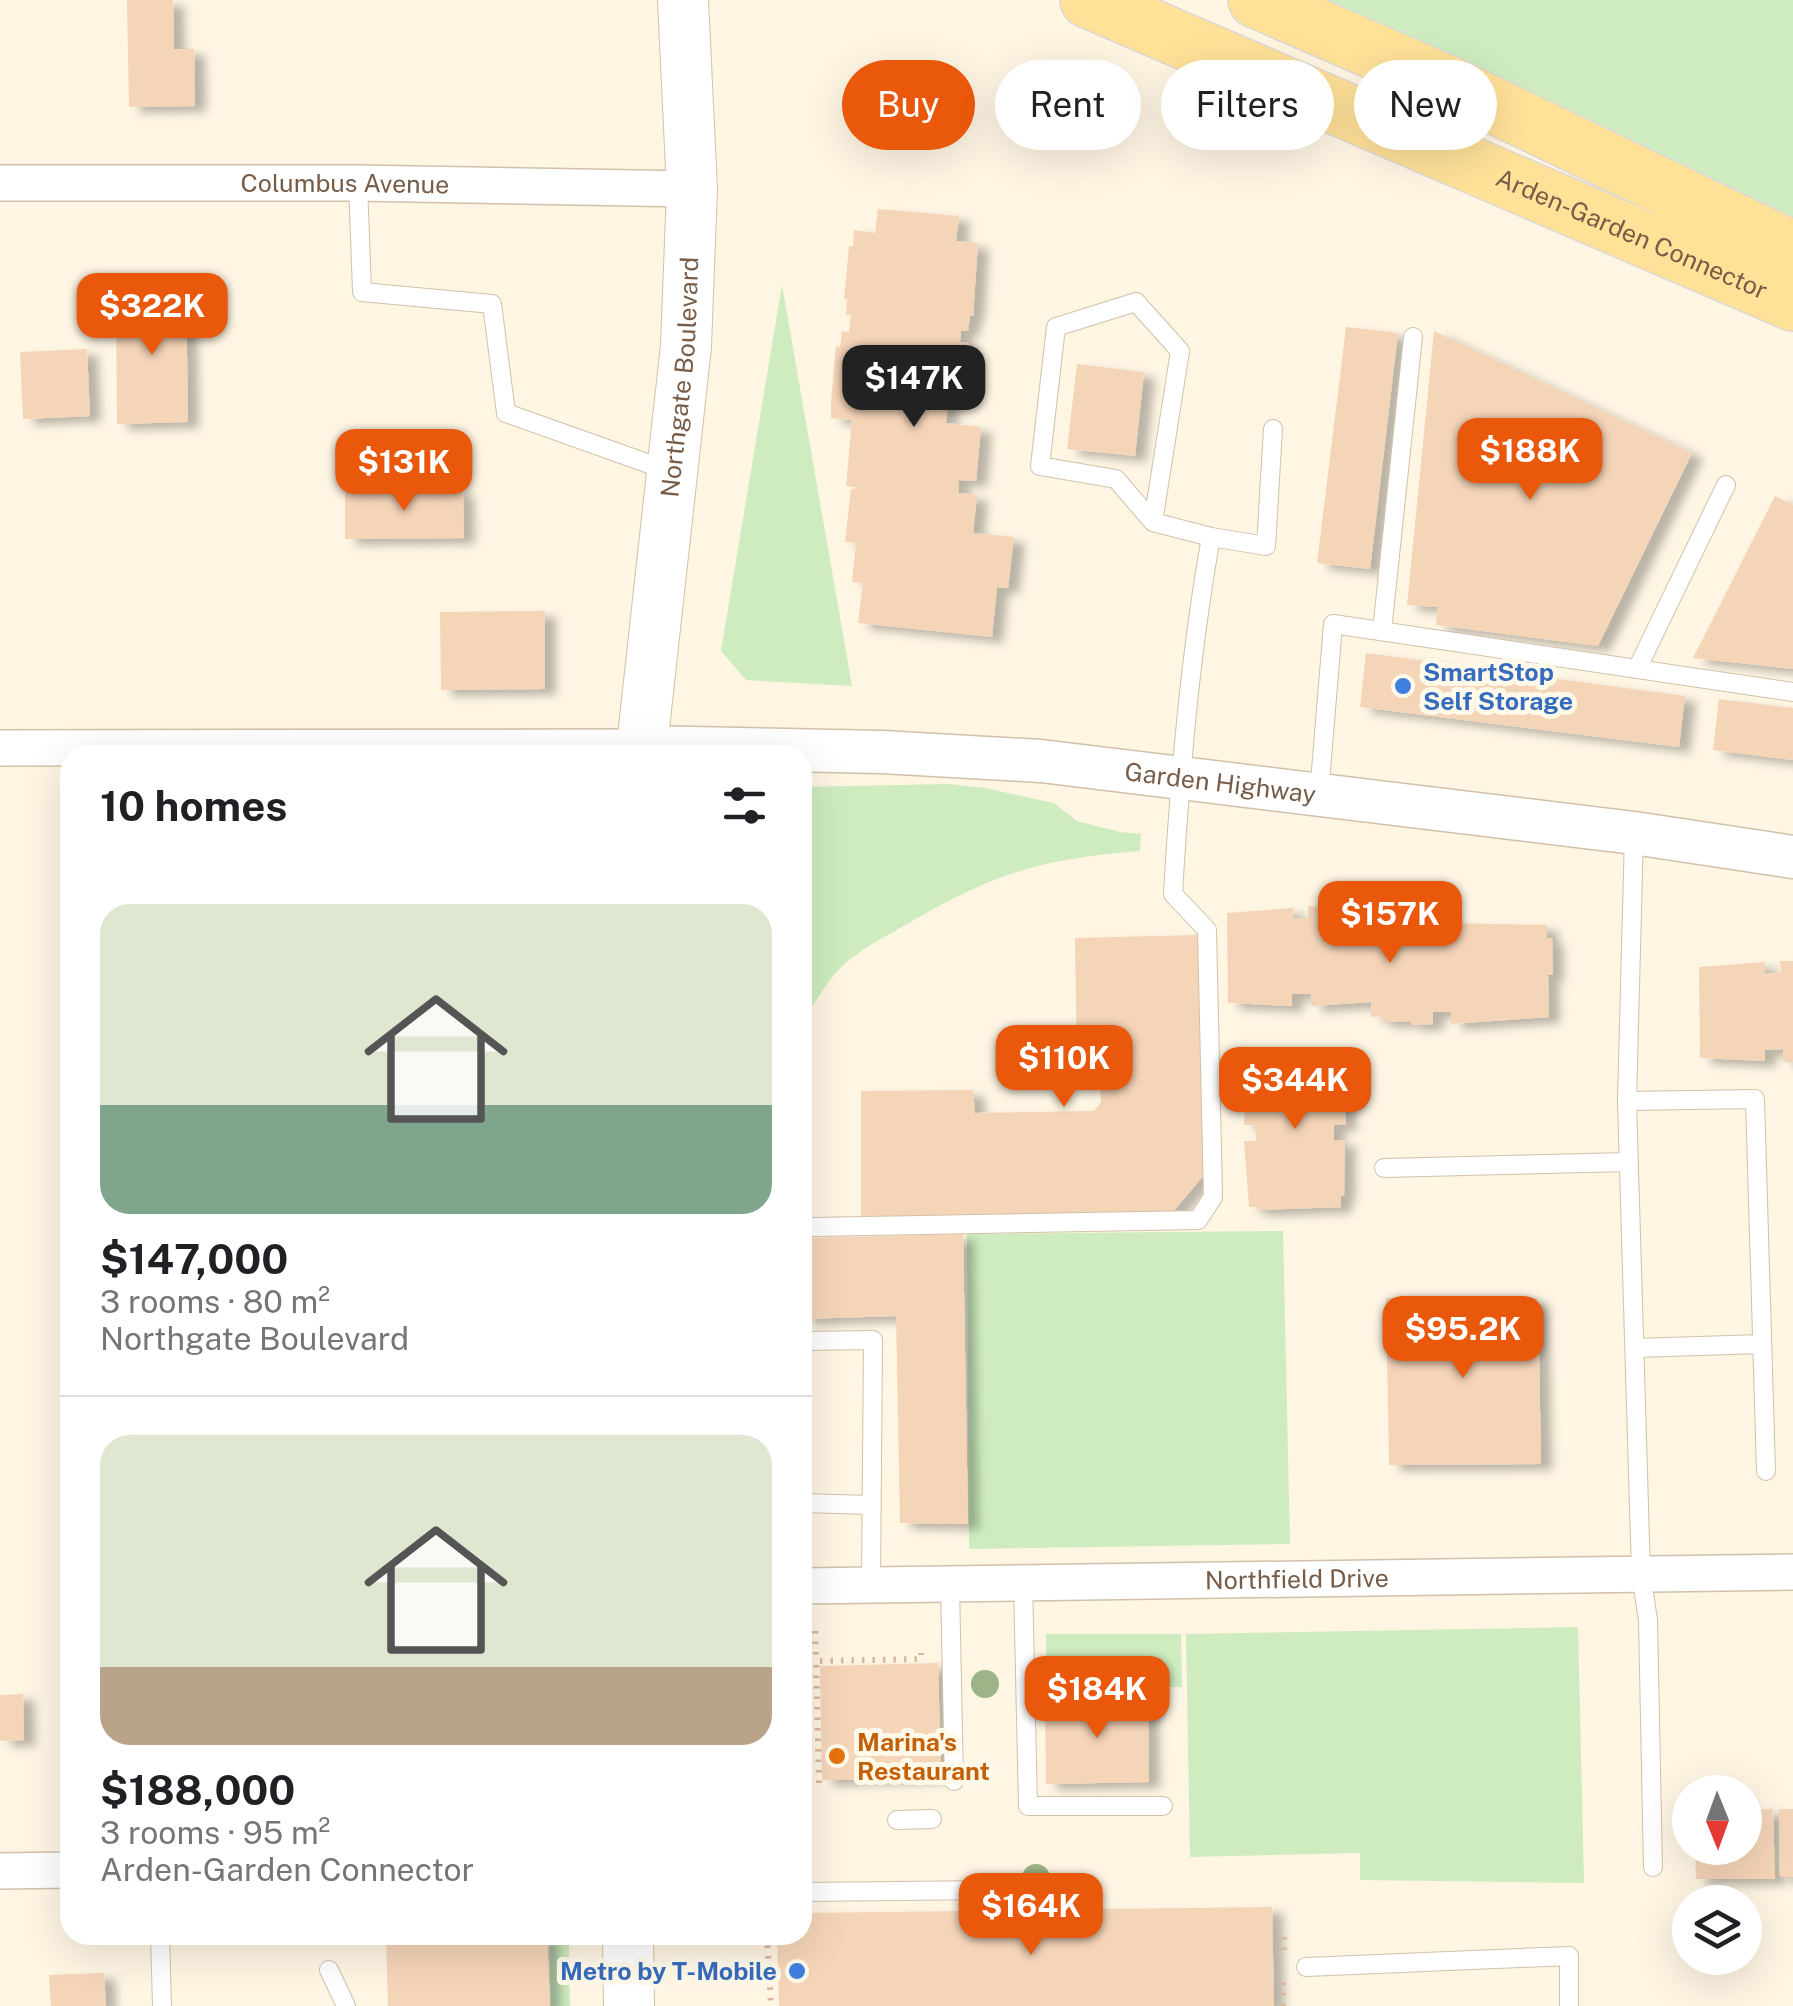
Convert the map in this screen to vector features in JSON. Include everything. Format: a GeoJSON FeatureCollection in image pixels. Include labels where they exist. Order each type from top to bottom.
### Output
{"type":"FeatureCollection","features":[{"type":"Feature","properties":{"kind":"main road","name":"Northgate Boulevard"},"geometry":{"type":"LineString","coordinates":[[643,745],[686,346],[692,189],[683,0]]}},
{"type":"Feature","properties":{"kind":"main road","name":"Arden-Garden Connector"},"geometry":{"type":"LineString","coordinates":[[1088,0],[1793,303]]}},
{"type":"Feature","properties":{"kind":"main road","name":"Arden-Garden Connector"},"geometry":{"type":"LineString","coordinates":[[1256,0],[1449,84],[1793,248]]}},
{"type":"Feature","properties":{"kind":"main road"},"geometry":{"type":"LineString","coordinates":[[628,1945],[629,2006]]}},
{"type":"Feature","properties":{"kind":"street","name":"Columbus Avenue"},"geometry":{"type":"LineString","coordinates":[[0,184],[358,182],[692,189]]}},
{"type":"Feature","properties":{"kind":"street"},"geometry":{"type":"LineString","coordinates":[[0,748],[60,748]]}},
{"type":"Feature","properties":{"kind":"street","name":"Garden Highway"},"geometry":{"type":"LineString","coordinates":[[812,752],[1041,761],[1634,833],[1793,857]]}},
{"type":"Feature","properties":{"kind":"street","name":"Northfield Drive"},"geometry":{"type":"LineString","coordinates":[[812,1586],[1793,1572]]}},
{"type":"Feature","properties":{"kind":"street"},"geometry":{"type":"LineString","coordinates":[[0,1870],[60,1870]]}},
{"type":"Feature","properties":{"kind":"lane"},"geometry":{"type":"LineString","coordinates":[[358,182],[362,292],[492,304],[506,413],[674,473]]}},
{"type":"Feature","properties":{"kind":"lane"},"geometry":{"type":"LineString","coordinates":[[1153,522],[1180,352],[1136,302],[1056,328],[1040,466],[1116,479],[1153,522],[1266,546],[1273,429]]}},
{"type":"Feature","properties":{"kind":"lane"},"geometry":{"type":"LineString","coordinates":[[1382,631],[1413,337]]}},
{"type":"Feature","properties":{"kind":"lane"},"geometry":{"type":"LineString","coordinates":[[1637,669],[1726,484]]}},
{"type":"Feature","properties":{"kind":"lane"},"geometry":{"type":"LineString","coordinates":[[812,1227],[1198,1220],[1214,1197],[1207,930],[1173,894],[1180,779],[1197,621],[1211,536]]}},
{"type":"Feature","properties":{"kind":"lane"},"geometry":{"type":"LineString","coordinates":[[1319,795],[1332,624],[1793,692]]}},
{"type":"Feature","properties":{"kind":"lane"},"geometry":{"type":"LineString","coordinates":[[1634,833],[1627,1101],[1641,1574],[1649,1637],[1654,1867]]}},
{"type":"Feature","properties":{"kind":"lane"},"geometry":{"type":"LineString","coordinates":[[1627,1101],[1755,1099],[1766,1471]]}},
{"type":"Feature","properties":{"kind":"lane"},"geometry":{"type":"LineString","coordinates":[[1384,1168],[1629,1162]]}},
{"type":"Feature","properties":{"kind":"lane"},"geometry":{"type":"LineString","coordinates":[[812,1341],[873,1340],[871,1585]]}},
{"type":"Feature","properties":{"kind":"lane"},"geometry":{"type":"LineString","coordinates":[[1634,1348],[1762,1344]]}},
{"type":"Feature","properties":{"kind":"lane"},"geometry":{"type":"LineString","coordinates":[[812,1503],[871,1505]]}},
{"type":"Feature","properties":{"kind":"lane"},"geometry":{"type":"LineString","coordinates":[[1023,1583],[1028,1806],[1163,1806]]}},
{"type":"Feature","properties":{"kind":"lane"},"geometry":{"type":"LineString","coordinates":[[950,1584],[954,1782]]}},
{"type":"Feature","properties":{"kind":"lane"},"geometry":{"type":"LineString","coordinates":[[897,1820],[932,1819]]}},
{"type":"Feature","properties":{"kind":"lane"},"geometry":{"type":"LineString","coordinates":[[812,1892],[992,1890]]}},
{"type":"Feature","properties":{"kind":"lane"},"geometry":{"type":"LineString","coordinates":[[160,1945],[162,2006]]}},
{"type":"Feature","properties":{"kind":"lane"},"geometry":{"type":"LineString","coordinates":[[1306,1967],[1569,1956],[1569,2006]]}},
{"type":"Feature","properties":{"kind":"lane"},"geometry":{"type":"LineString","coordinates":[[329,1970],[346,2006]]}},
{"type":"Feature","properties":{"kind":"path"},"geometry":{"type":"LineString","coordinates":[[815,1630],[819,1783]]}},
{"type":"Feature","properties":{"kind":"path"},"geometry":{"type":"LineString","coordinates":[[816,1661],[922,1659]]}},
{"type":"Feature","properties":{"kind":"path"},"geometry":{"type":"LineString","coordinates":[[767,1945],[770,2006]]}},
{"type":"Feature","properties":{"kind":"green space"},"geometry":{"type":"Polygon","coordinates":[[[1306,0],[1793,0],[1793,248],[1497,97],[1497,60],[1424,60],[1306,0]]]}},
{"type":"Feature","properties":{"kind":"green space"},"geometry":{"type":"Polygon","coordinates":[[[782,285],[852,686],[746,680],[721,651],[782,285]]]}},
{"type":"Feature","properties":{"kind":"green space"},"geometry":{"type":"Polygon","coordinates":[[[948,784],[985,788],[1054,803],[1077,821],[1141,834],[1140,851],[1043,865],[962,894],[848,961],[812,1007],[812,787],[948,784]]]}},
{"type":"Feature","properties":{"kind":"green space"},"geometry":{"type":"Polygon","coordinates":[[[1283,1231],[1290,1544],[969,1549],[967,1234],[1283,1231]]]}},
{"type":"Feature","properties":{"kind":"green space"},"geometry":{"type":"Polygon","coordinates":[[[1578,1627],[1584,1883],[1360,1880],[1360,1853],[1190,1857],[1186,1634],[1578,1627]]]}},
{"type":"Feature","properties":{"kind":"green space"},"geometry":{"type":"Polygon","coordinates":[[[1046,1634],[1181,1634],[1182,1687],[1082,1688],[1082,1696],[1046,1696],[1046,1634]]]}},
{"type":"Feature","properties":{"kind":"green space"},"geometry":{"type":"Polygon","coordinates":[[[550,1945],[569,1945],[570,2006],[551,2006],[550,1945]]]}},
{"type":"Feature","properties":{"kind":"building"},"geometry":{"type":"Polygon","coordinates":[[[127,0],[173,0],[174,49],[194,49],[195,106],[129,107],[127,0]]]}},
{"type":"Feature","properties":{"kind":"building"},"geometry":{"type":"Polygon","coordinates":[[[878,209],[959,216],[956,241],[978,243],[973,316],[968,331],[961,331],[960,342],[969,343],[963,398],[949,396],[946,423],[981,427],[976,481],[959,480],[958,493],[977,495],[973,533],[1014,537],[1008,588],[997,587],[992,637],[858,623],[863,583],[852,582],[856,543],[845,542],[851,489],[862,488],[846,486],[852,420],[831,418],[831,402],[836,346],[840,347],[842,331],[849,332],[851,315],[846,315],[844,299],[849,246],[853,246],[854,230],[875,233],[878,209]]]}},
{"type":"Feature","properties":{"kind":"building"},"geometry":{"type":"Polygon","coordinates":[[[186,288],[188,422],[117,424],[116,298],[150,297],[150,289],[186,288]]]}},
{"type":"Feature","properties":{"kind":"building"},"geometry":{"type":"Polygon","coordinates":[[[1346,327],[1398,333],[1370,569],[1317,563],[1346,327]]]}},
{"type":"Feature","properties":{"kind":"building"},"geometry":{"type":"Polygon","coordinates":[[[1434,331],[1692,453],[1598,646],[1436,625],[1438,607],[1407,605],[1434,331]]]}},
{"type":"Feature","properties":{"kind":"building"},"geometry":{"type":"Polygon","coordinates":[[[87,349],[90,416],[23,419],[20,352],[87,349]]]}},
{"type":"Feature","properties":{"kind":"building"},"geometry":{"type":"Polygon","coordinates":[[[1077,364],[1144,372],[1135,456],[1067,449],[1077,364]]]}},
{"type":"Feature","properties":{"kind":"building"},"geometry":{"type":"Polygon","coordinates":[[[345,489],[463,489],[464,538],[345,539],[345,489]]]}},
{"type":"Feature","properties":{"kind":"building"},"geometry":{"type":"Polygon","coordinates":[[[1775,496],[1793,505],[1793,669],[1693,658],[1775,496]]]}},
{"type":"Feature","properties":{"kind":"building"},"geometry":{"type":"Polygon","coordinates":[[[545,611],[545,689],[441,690],[440,612],[545,611]]]}},
{"type":"Feature","properties":{"kind":"building"},"geometry":{"type":"Polygon","coordinates":[[[1366,653],[1685,696],[1679,747],[1360,707],[1366,653]]]}},
{"type":"Feature","properties":{"kind":"building"},"geometry":{"type":"Polygon","coordinates":[[[1719,699],[1793,708],[1793,760],[1713,750],[1719,699]]]}},
{"type":"Feature","properties":{"kind":"building"},"geometry":{"type":"Polygon","coordinates":[[[1308,906],[1373,911],[1374,928],[1434,923],[1434,934],[1447,934],[1446,923],[1547,925],[1547,938],[1552,938],[1553,975],[1548,975],[1549,1017],[1451,1024],[1451,1012],[1433,1012],[1433,1024],[1411,1025],[1411,1021],[1382,1022],[1381,1016],[1371,1017],[1371,1002],[1311,1006],[1311,994],[1292,994],[1292,1006],[1228,1003],[1227,913],[1293,908],[1293,918],[1308,918],[1308,906]]]}},
{"type":"Feature","properties":{"kind":"building"},"geometry":{"type":"Polygon","coordinates":[[[1198,935],[1204,1175],[1171,1214],[861,1219],[861,1091],[973,1090],[975,1113],[1094,1111],[1101,1102],[1100,1072],[1077,1074],[1075,938],[1198,935]]]}},
{"type":"Feature","properties":{"kind":"building"},"geometry":{"type":"Polygon","coordinates":[[[1780,961],[1793,961],[1793,1062],[1783,1062],[1783,1049],[1765,1050],[1765,1061],[1700,1058],[1699,967],[1765,962],[1765,973],[1781,973],[1780,961]]]}},
{"type":"Feature","properties":{"kind":"building"},"geometry":{"type":"Polygon","coordinates":[[[1249,1055],[1341,1055],[1346,1125],[1334,1125],[1334,1141],[1345,1140],[1341,1207],[1249,1207],[1244,1141],[1256,1141],[1255,1125],[1244,1125],[1249,1055]]]}},
{"type":"Feature","properties":{"kind":"building"},"geometry":{"type":"Polygon","coordinates":[[[963,1234],[968,1524],[900,1523],[896,1316],[812,1319],[812,1238],[963,1234]]]}},
{"type":"Feature","properties":{"kind":"building"},"geometry":{"type":"Polygon","coordinates":[[[1386,1298],[1538,1298],[1541,1464],[1389,1465],[1386,1298]]]}},
{"type":"Feature","properties":{"kind":"building"},"geometry":{"type":"Polygon","coordinates":[[[938,1663],[941,1777],[822,1780],[820,1666],[938,1663]]]}},
{"type":"Feature","properties":{"kind":"building"},"geometry":{"type":"Polygon","coordinates":[[[23,1694],[24,1740],[0,1741],[0,1695],[23,1694]]]}},
{"type":"Feature","properties":{"kind":"building"},"geometry":{"type":"Polygon","coordinates":[[[1148,1699],[1149,1782],[1046,1784],[1045,1701],[1148,1699]]]}},
{"type":"Feature","properties":{"kind":"building"},"geometry":{"type":"Polygon","coordinates":[[[1762,1809],[1773,1809],[1775,1879],[1696,1879],[1696,1865],[1762,1865],[1762,1809]]]}},
{"type":"Feature","properties":{"kind":"building"},"geometry":{"type":"Polygon","coordinates":[[[1779,1809],[1793,1809],[1793,1877],[1780,1877],[1779,1809]]]}},
{"type":"Feature","properties":{"kind":"building"},"geometry":{"type":"Polygon","coordinates":[[[1272,1907],[1274,2006],[779,2006],[777,1945],[812,1945],[812,1913],[1272,1907]]]}},
{"type":"Feature","properties":{"kind":"building"},"geometry":{"type":"Polygon","coordinates":[[[386,1945],[547,1945],[550,2006],[388,2006],[386,1945]]]}},
{"type":"Feature","properties":{"kind":"building"},"geometry":{"type":"Polygon","coordinates":[[[104,1973],[106,2006],[51,2006],[49,1975],[104,1973]]]}},
{"type":"Feature","properties":{"kind":"place","name":"SmartStop Self Storage"},"geometry":{"type":"Point","coordinates":[1403,686]}},
{"type":"Feature","properties":{"kind":"place","name":"Marina's Restaurant"},"geometry":{"type":"Point","coordinates":[837,1756]}},
{"type":"Feature","properties":{"kind":"place","name":"Metro by T-Mobile"},"geometry":{"type":"Point","coordinates":[797,1971]}}]}
